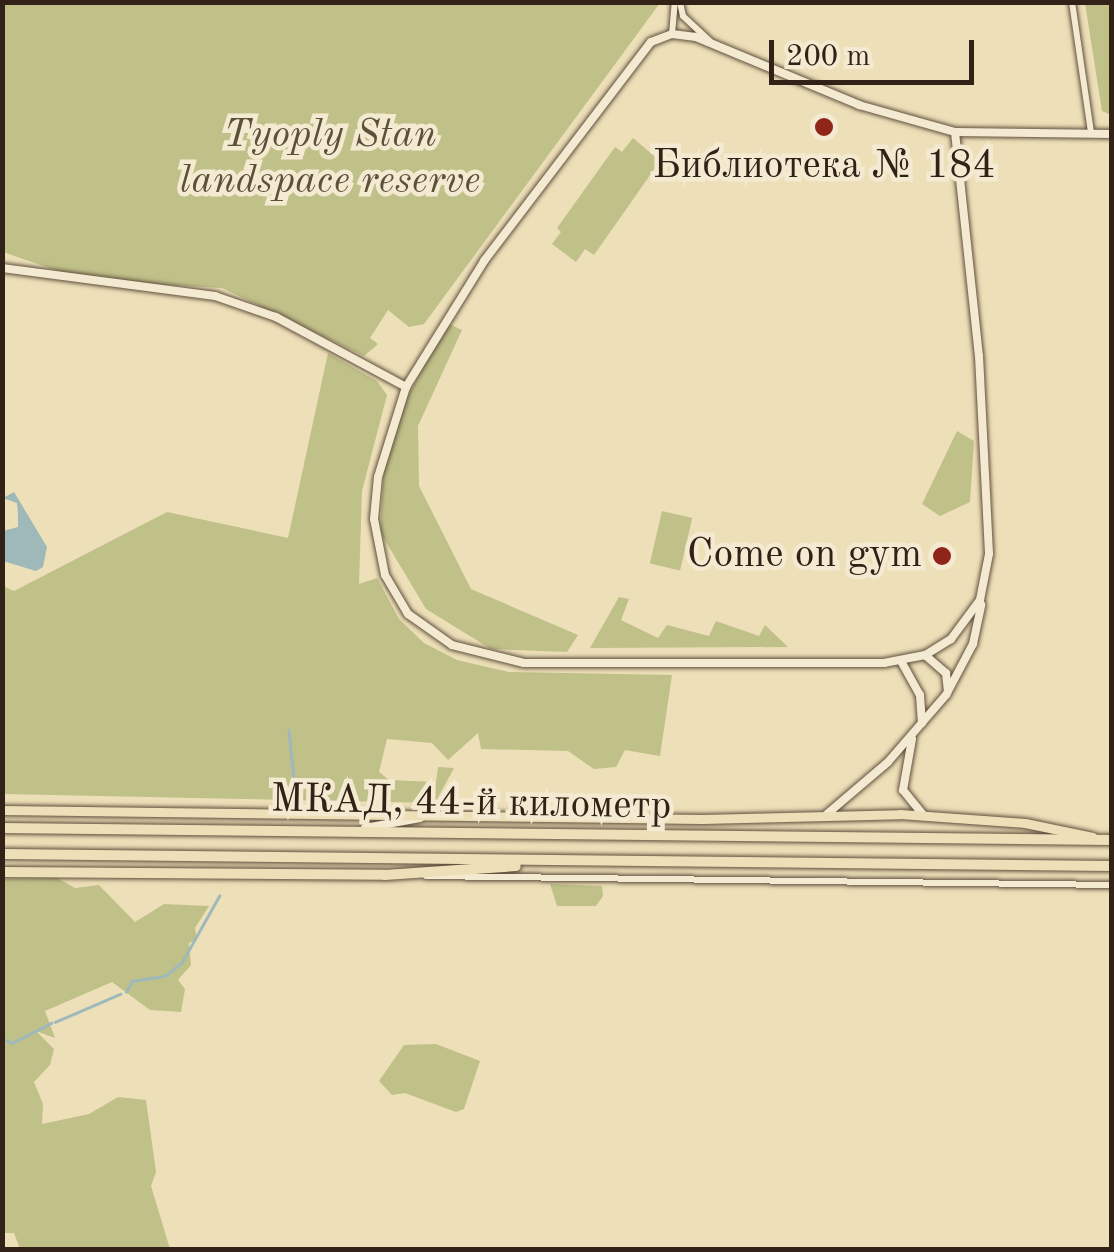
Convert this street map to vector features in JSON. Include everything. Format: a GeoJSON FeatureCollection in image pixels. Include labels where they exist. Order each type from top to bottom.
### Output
{"type":"FeatureCollection","features":[{"type":"Feature","properties":{"kind":"highway","name":"МКАД, 44-й километр"},"geometry":{"type":"LineString","coordinates":[[2,828],[1110,840]]}},
{"type":"Feature","properties":{"kind":"highway","name":"МКАД, 44-й километр"},"geometry":{"type":"LineString","coordinates":[[2,854],[1112,866]]}},
{"type":"Feature","properties":{"kind":"highway"},"geometry":{"type":"LineString","coordinates":[[2,872],[385,875],[562,861]]}},
{"type":"Feature","properties":{"kind":"main road"},"geometry":{"type":"LineString","coordinates":[[2,810],[434,816],[923,815],[1110,840]]}},
{"type":"Feature","properties":{"kind":"street"},"geometry":{"type":"LineString","coordinates":[[672,34],[678,2]]}},
{"type":"Feature","properties":{"kind":"street"},"geometry":{"type":"LineString","coordinates":[[678,2],[683,16],[711,42]]}},
{"type":"Feature","properties":{"kind":"street"},"geometry":{"type":"LineString","coordinates":[[1072,2],[1091,133]]}},
{"type":"Feature","properties":{"kind":"street"},"geometry":{"type":"LineString","coordinates":[[985,586],[951,640],[925,655],[901,662],[524,663],[439,640],[394,593],[374,536],[378,476],[406,387],[467,285],[636,56],[672,34],[711,42],[860,105],[955,132],[1112,134]]}},
{"type":"Feature","properties":{"kind":"street"},"geometry":{"type":"LineString","coordinates":[[827,814],[921,726],[946,695],[973,644],[985,586],[982,400],[955,132]]}},
{"type":"Feature","properties":{"kind":"street"},"geometry":{"type":"LineString","coordinates":[[2,268],[215,296],[276,317],[406,387]]}},
{"type":"Feature","properties":{"kind":"street"},"geometry":{"type":"LineString","coordinates":[[925,655],[946,673],[946,695]]}},
{"type":"Feature","properties":{"kind":"street"},"geometry":{"type":"LineString","coordinates":[[901,662],[929,700],[946,695]]}},
{"type":"Feature","properties":{"kind":"street"},"geometry":{"type":"LineString","coordinates":[[915,684],[924,708],[902,780],[908,800],[923,815]]}},
{"type":"Feature","properties":{"kind":"street"},"geometry":{"type":"LineString","coordinates":[[343,832],[434,816]]}},
{"type":"Feature","properties":{"kind":"street"},"geometry":{"type":"LineString","coordinates":[[385,875],[1112,884]]}},
{"type":"Feature","properties":{"kind":"green space","name":"Tyoply Stan landspace reserve"},"geometry":{"type":"Polygon","coordinates":[[[2,3],[660,3],[424,324],[409,327],[388,310],[370,338],[378,344],[364,356],[222,288],[84,280],[3,252],[2,3]]]}},
{"type":"Feature","properties":{"kind":"green space"},"geometry":{"type":"Polygon","coordinates":[[[1085,3],[1111,3],[1111,115],[1102,111],[1085,3]]]}},
{"type":"Feature","properties":{"kind":"green space"},"geometry":{"type":"Polygon","coordinates":[[[633,138],[660,161],[594,255],[585,249],[576,262],[552,244],[561,232],[557,228],[615,147],[622,152],[633,138]]]}},
{"type":"Feature","properties":{"kind":"green space"},"geometry":{"type":"Polygon","coordinates":[[[447,323],[462,330],[418,426],[419,486],[471,589],[578,635],[567,652],[491,649],[426,609],[380,532],[384,471],[400,411],[447,323]]]}},
{"type":"Feature","properties":{"kind":"green space"},"geometry":{"type":"Polygon","coordinates":[[[328,353],[377,381],[387,395],[362,491],[359,584],[377,578],[399,619],[424,643],[457,660],[509,672],[672,675],[660,756],[625,750],[616,767],[594,769],[568,751],[481,749],[478,733],[448,760],[432,743],[387,739],[379,772],[389,780],[436,782],[438,767],[454,768],[435,803],[3,794],[3,586],[14,591],[167,512],[288,538],[328,353]]]}},
{"type":"Feature","properties":{"kind":"green space"},"geometry":{"type":"Polygon","coordinates":[[[957,431],[974,441],[970,502],[940,516],[922,504],[957,431]]]}},
{"type":"Feature","properties":{"kind":"green space"},"geometry":{"type":"Polygon","coordinates":[[[662,511],[692,518],[680,571],[650,564],[662,511]]]}},
{"type":"Feature","properties":{"kind":"green space"},"geometry":{"type":"Polygon","coordinates":[[[619,597],[629,599],[621,620],[658,638],[667,625],[709,636],[716,621],[759,636],[765,625],[788,647],[590,648],[619,597]]]}},
{"type":"Feature","properties":{"kind":"green space"},"geometry":{"type":"Polygon","coordinates":[[[57,878],[75,888],[99,885],[135,922],[164,904],[209,906],[195,928],[197,939],[189,943],[191,965],[178,980],[185,989],[181,1012],[150,1010],[112,982],[45,1011],[55,1038],[36,1031],[54,1049],[50,1065],[34,1082],[43,1104],[42,1124],[89,1114],[118,1097],[146,1100],[156,1172],[151,1186],[170,1249],[20,1249],[14,1233],[3,1233],[3,879],[57,878]]]}},
{"type":"Feature","properties":{"kind":"green space"},"geometry":{"type":"Polygon","coordinates":[[[550,884],[602,886],[603,896],[596,906],[557,906],[550,884]]]}},
{"type":"Feature","properties":{"kind":"green space"},"geometry":{"type":"Polygon","coordinates":[[[436,1044],[480,1061],[464,1109],[456,1112],[405,1093],[392,1095],[379,1081],[404,1045],[436,1044]]]}},
{"type":"Feature","properties":{"kind":"water"},"geometry":{"type":"Polygon","coordinates":[[[14,492],[47,547],[43,567],[36,571],[3,561],[3,531],[18,527],[18,515],[17,503],[3,498],[14,492]]]}},
{"type":"Feature","properties":{"kind":"waterway"},"geometry":{"type":"LineString","coordinates":[[289,730],[296,799]]}},
{"type":"Feature","properties":{"kind":"waterway"},"geometry":{"type":"LineString","coordinates":[[126,992],[132,981],[165,976],[182,962],[219,896]]}},
{"type":"Feature","properties":{"kind":"waterway"},"geometry":{"type":"LineString","coordinates":[[55,1022],[120,994]]}},
{"type":"Feature","properties":{"kind":"waterway"},"geometry":{"type":"LineString","coordinates":[[2,1038],[12,1043],[51,1023]]}},
{"type":"Feature","properties":{"kind":"place","name":"Библиотека № 184"},"geometry":{"type":"Point","coordinates":[824,127]}},
{"type":"Feature","properties":{"kind":"place","name":"Come on gym"},"geometry":{"type":"Point","coordinates":[942,556]}}]}
